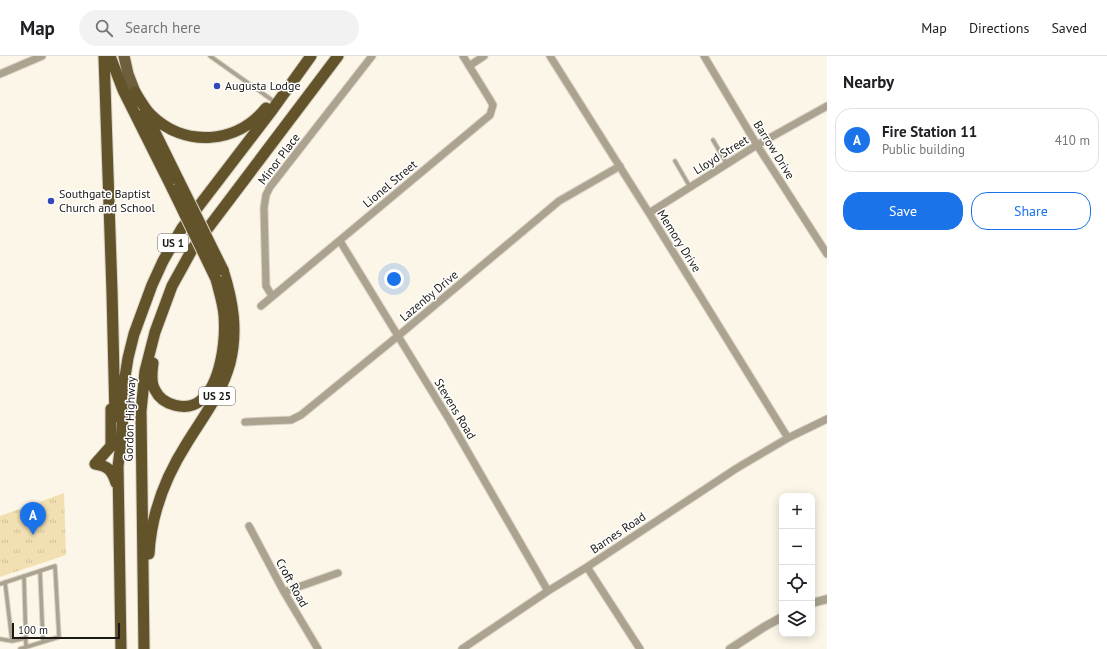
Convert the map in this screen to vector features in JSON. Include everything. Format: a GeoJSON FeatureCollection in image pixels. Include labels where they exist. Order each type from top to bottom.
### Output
{"type":"FeatureCollection","features":[{"type":"Feature","properties":{"kind":"highway"},"geometry":{"type":"LineString","coordinates":[[104,56],[115,433],[118,466]]}},
{"type":"Feature","properties":{"kind":"highway"},"geometry":{"type":"LineString","coordinates":[[110,56],[124,90],[176,186],[216,279],[223,306],[224,317],[222,350],[216,375],[205,396],[200,401],[189,406],[181,406],[164,401],[153,385],[152,368],[155,352],[172,286]]}},
{"type":"Feature","properties":{"kind":"highway"},"geometry":{"type":"LineString","coordinates":[[135,92],[150,114],[160,122],[177,132],[186,135],[199,138],[213,138],[239,131],[258,118],[304,56]]}},
{"type":"Feature","properties":{"kind":"highway","name":"Gordon Highway"},"geometry":{"type":"LineString","coordinates":[[121,649],[118,466],[122,436],[124,383],[128,358],[142,309],[157,273],[182,228],[270,114],[311,56]]}},
{"type":"Feature","properties":{"kind":"highway","name":"Gordon Highway"},"geometry":{"type":"LineString","coordinates":[[144,649],[141,439],[142,398],[145,371],[151,344],[172,286],[197,242],[338,56]]}},
{"type":"Feature","properties":{"kind":"highway","name":"US 25"},"geometry":{"type":"LineString","coordinates":[[135,92],[176,186],[223,270],[230,291],[234,314],[232,350],[226,374],[218,394],[186,444],[173,468],[156,511],[150,545],[150,649]]}},
{"type":"Feature","properties":{"kind":"highway"},"geometry":{"type":"LineString","coordinates":[[114,373],[111,394],[111,446],[95,464],[104,466],[112,471],[119,492]]}},
{"type":"Feature","properties":{"kind":"main road","name":"US 25"},"geometry":{"type":"LineString","coordinates":[[124,56],[128,74],[135,92]]}},
{"type":"Feature","properties":{"kind":"street"},"geometry":{"type":"LineString","coordinates":[[0,74],[42,56]]}},
{"type":"Feature","properties":{"kind":"street","name":"Minor Place"},"geometry":{"type":"LineString","coordinates":[[272,296],[266,286],[264,208],[266,195],[270,187],[372,56]]}},
{"type":"Feature","properties":{"kind":"street","name":"Lionel Street"},"geometry":{"type":"LineString","coordinates":[[261,306],[490,115],[493,108],[491,102],[463,56]]}},
{"type":"Feature","properties":{"kind":"street"},"geometry":{"type":"LineString","coordinates":[[468,66],[484,56]]}},
{"type":"Feature","properties":{"kind":"street","name":"Memory Drive"},"geometry":{"type":"LineString","coordinates":[[550,56],[620,166],[788,438]]}},
{"type":"Feature","properties":{"kind":"street","name":"Barrow Drive"},"geometry":{"type":"LineString","coordinates":[[704,56],[757,145],[827,254]]}},
{"type":"Feature","properties":{"kind":"street","name":"Lloyd Street"},"geometry":{"type":"LineString","coordinates":[[649,213],[757,145],[827,106]]}},
{"type":"Feature","properties":{"kind":"street","name":"Lazenby Drive"},"geometry":{"type":"LineString","coordinates":[[245,422],[291,420],[301,415],[559,201],[620,166]]}},
{"type":"Feature","properties":{"kind":"street","name":"Stevens Road"},"geometry":{"type":"LineString","coordinates":[[340,241],[454,428],[548,591]]}},
{"type":"Feature","properties":{"kind":"street","name":"Barnes Road"},"geometry":{"type":"LineString","coordinates":[[462,649],[736,468],[788,438],[827,419]]}},
{"type":"Feature","properties":{"kind":"street","name":"Croft Road"},"geometry":{"type":"LineString","coordinates":[[249,526],[284,592],[318,649]]}},
{"type":"Feature","properties":{"kind":"street"},"geometry":{"type":"LineString","coordinates":[[587,567],[640,649]]}},
{"type":"Feature","properties":{"kind":"street"},"geometry":{"type":"LineString","coordinates":[[284,592],[338,573]]}},
{"type":"Feature","properties":{"kind":"street"},"geometry":{"type":"LineString","coordinates":[[815,602],[827,599]]}},
{"type":"Feature","properties":{"kind":"street"},"geometry":{"type":"LineString","coordinates":[[730,649],[779,619]]}},
{"type":"Feature","properties":{"kind":"lane"},"geometry":{"type":"LineString","coordinates":[[210,56],[272,100]]}},
{"type":"Feature","properties":{"kind":"lane"},"geometry":{"type":"LineString","coordinates":[[713,140],[727,164]]}},
{"type":"Feature","properties":{"kind":"lane"},"geometry":{"type":"LineString","coordinates":[[675,161],[690,187]]}},
{"type":"Feature","properties":{"kind":"lane"},"geometry":{"type":"LineString","coordinates":[[0,584],[55,566],[59,637],[20,649]]}},
{"type":"Feature","properties":{"kind":"lane"},"geometry":{"type":"LineString","coordinates":[[40,571],[43,642]]}},
{"type":"Feature","properties":{"kind":"lane"},"geometry":{"type":"LineString","coordinates":[[24,576],[26,648]]}},
{"type":"Feature","properties":{"kind":"lane"},"geometry":{"type":"LineString","coordinates":[[5,582],[12,642]]}},
{"type":"Feature","properties":{"kind":"lane"},"geometry":{"type":"LineString","coordinates":[[0,639],[12,642],[26,638]]}},
{"type":"Feature","properties":{"kind":"green space"},"geometry":{"type":"Polygon","coordinates":[[[64,493],[66,555],[0,577],[0,516],[64,493]]]}},
{"type":"Feature","properties":{"kind":"place","name":"Augusta Lodge"},"geometry":{"type":"Point","coordinates":[217,86]}},
{"type":"Feature","properties":{"kind":"place","name":"Southgate Baptist Church and School"},"geometry":{"type":"Point","coordinates":[51,201]}},
{"type":"Feature","properties":{"kind":"place","name":"Fire Station 11"},"geometry":{"type":"Point","coordinates":[33,535]}}]}
